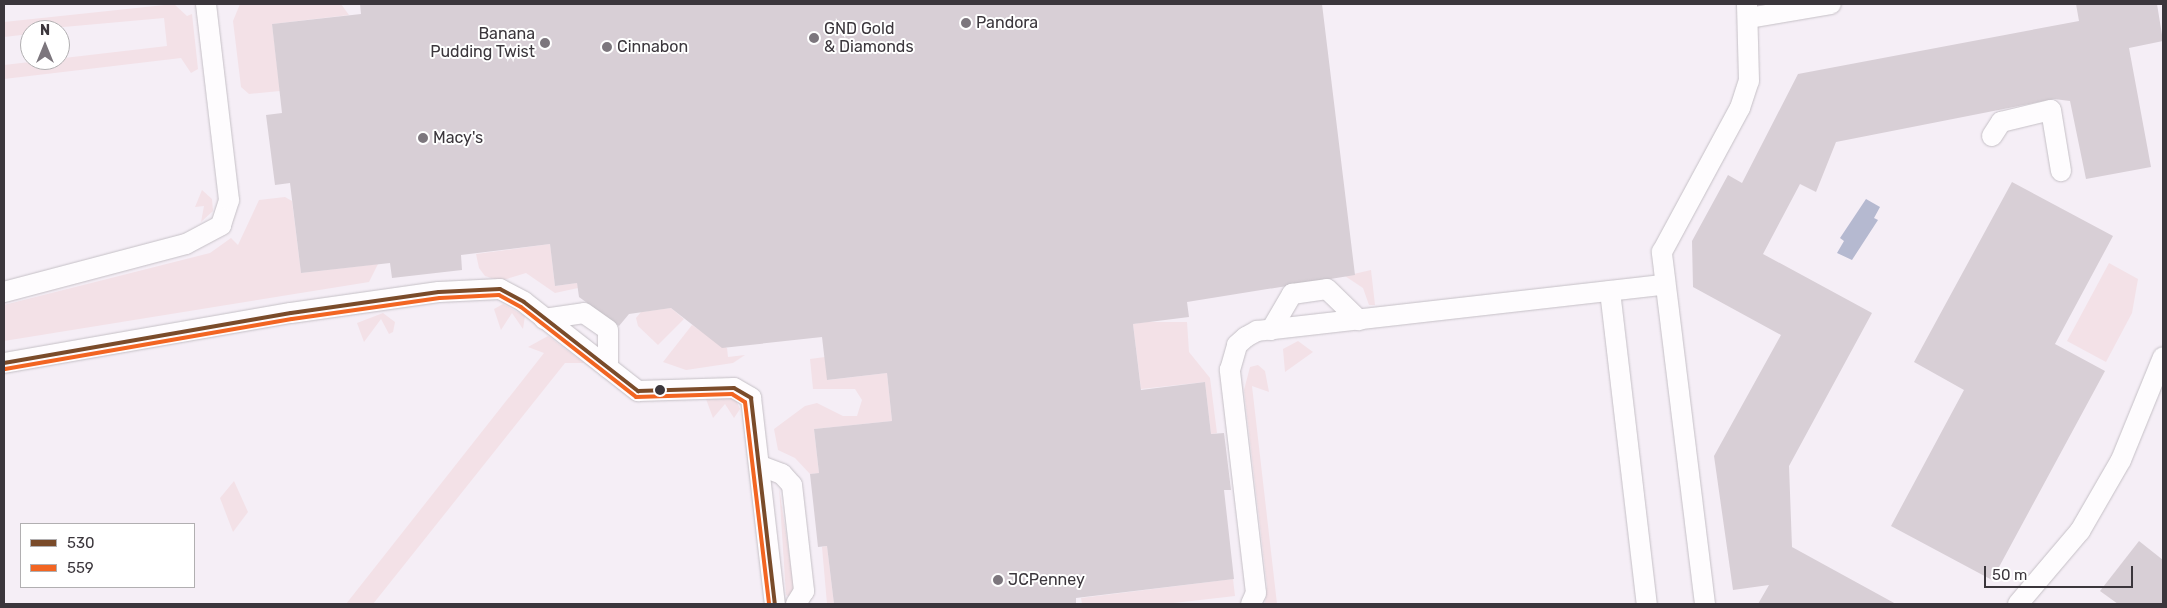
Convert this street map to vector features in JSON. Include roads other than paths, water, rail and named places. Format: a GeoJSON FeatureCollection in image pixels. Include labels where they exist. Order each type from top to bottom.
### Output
{"type":"FeatureCollection","features":[{"type":"Feature","properties":{"kind":"street"},"geometry":{"type":"LineString","coordinates":[[4,292],[186,244],[221,225],[229,200],[206,4]]}},
{"type":"Feature","properties":{"kind":"street"},"geometry":{"type":"LineString","coordinates":[[1705,604],[1663,285],[1662,252],[1740,108],[1749,81],[1748,11],[1832,4]]}},
{"type":"Feature","properties":{"kind":"street"},"geometry":{"type":"LineString","coordinates":[[1992,136],[2001,122],[2052,110],[2061,171]]}},
{"type":"Feature","properties":{"kind":"street"},"geometry":{"type":"LineString","coordinates":[[1251,604],[1256,593],[1230,370],[1237,345],[1257,331],[1663,285]]}},
{"type":"Feature","properties":{"kind":"street"},"geometry":{"type":"LineString","coordinates":[[4,363],[439,292],[500,289],[544,318],[638,392],[734,388],[751,398],[761,466],[775,604]]}},
{"type":"Feature","properties":{"kind":"street"},"geometry":{"type":"LineString","coordinates":[[1271,330],[1292,294],[1327,289],[1359,320]]}},
{"type":"Feature","properties":{"kind":"street"},"geometry":{"type":"LineString","coordinates":[[1610,291],[1647,604]]}},
{"type":"Feature","properties":{"kind":"street"},"geometry":{"type":"LineString","coordinates":[[544,318],[584,313],[608,330],[608,368]]}},
{"type":"Feature","properties":{"kind":"street"},"geometry":{"type":"LineString","coordinates":[[2018,604],[2084,523],[2121,460],[2163,357]]}},
{"type":"Feature","properties":{"kind":"street"},"geometry":{"type":"LineString","coordinates":[[761,466],[782,474],[792,485],[804,591],[796,604]]}},
{"type":"Feature","properties":{"kind":"water"},"geometry":{"type":"Polygon","coordinates":[[[1866,199],[1880,207],[1874,218],[1878,220],[1852,260],[1837,253],[1844,241],[1840,238],[1866,199]]]}},
{"type":"Feature","properties":{"kind":"place","name":"Pandora"},"geometry":{"type":"Point","coordinates":[966,23]}},
{"type":"Feature","properties":{"kind":"place","name":"GND Gold & Diamonds"},"geometry":{"type":"Point","coordinates":[814,38]}},
{"type":"Feature","properties":{"kind":"place","name":"Banana Pudding Twist"},"geometry":{"type":"Point","coordinates":[545,43]}},
{"type":"Feature","properties":{"kind":"place","name":"Cinnabon"},"geometry":{"type":"Point","coordinates":[607,47]}},
{"type":"Feature","properties":{"kind":"place","name":"Macy's"},"geometry":{"type":"Point","coordinates":[423,138]}},
{"type":"Feature","properties":{"kind":"place","name":"JCPenney"},"geometry":{"type":"Point","coordinates":[998,580]}}]}
